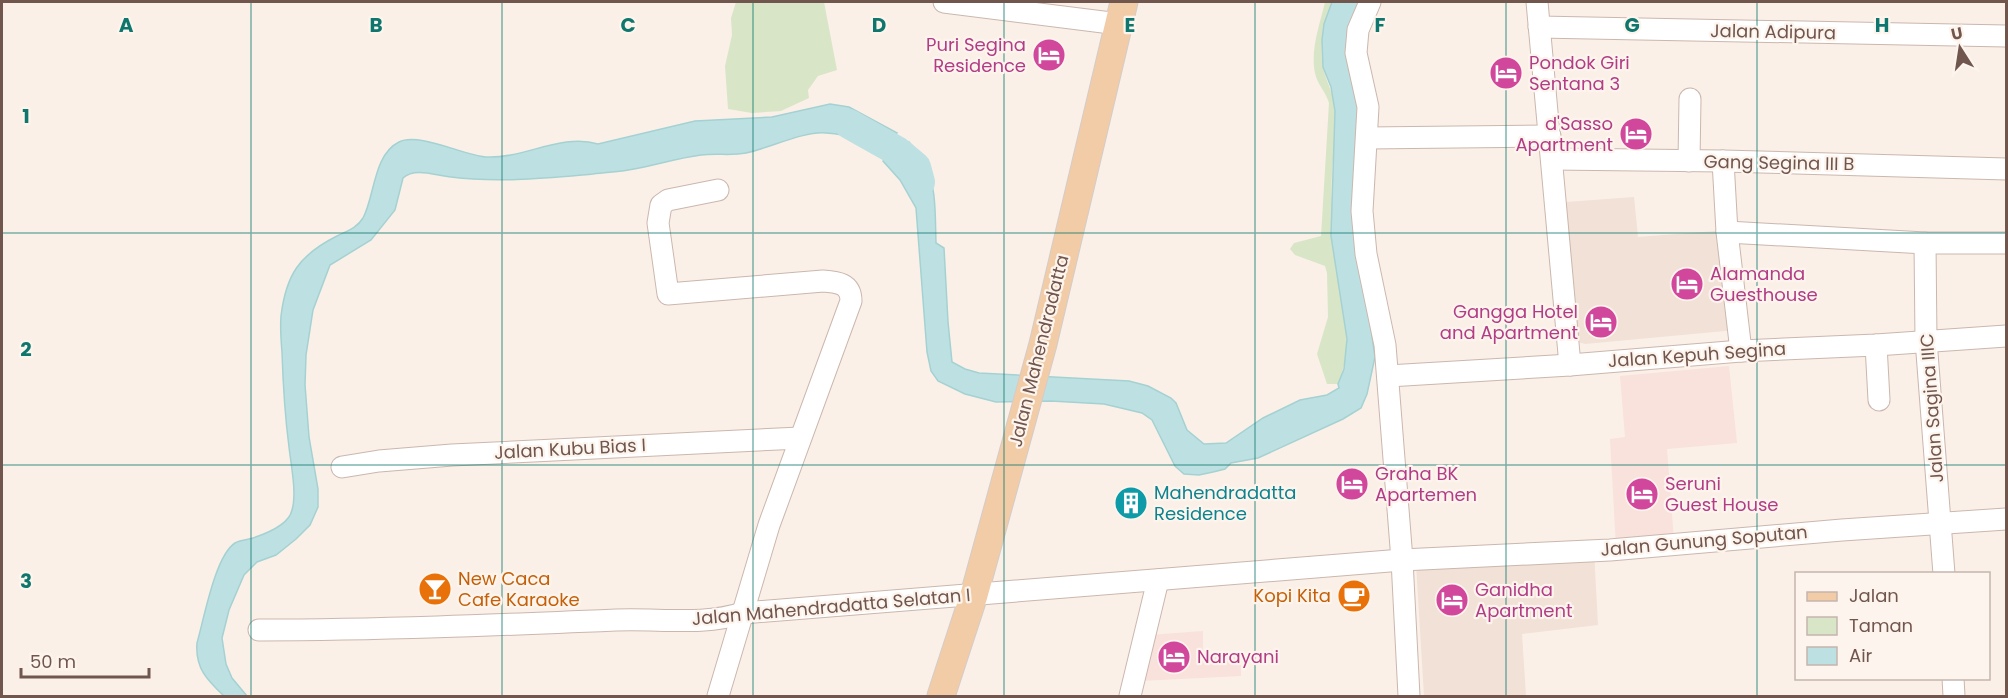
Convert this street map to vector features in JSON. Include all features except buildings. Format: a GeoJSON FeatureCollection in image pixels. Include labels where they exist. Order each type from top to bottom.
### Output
{"type":"FeatureCollection","features":[{"type":"Feature","properties":{"kind":"main road","name":"Jalan Mahendradatta"},"geometry":{"type":"LineString","coordinates":[[941,696],[974,596],[1043,344],[1122,13]]}},
{"type":"Feature","properties":{"kind":"street"},"geometry":{"type":"LineString","coordinates":[[944,2],[1122,13]]}},
{"type":"Feature","properties":{"kind":"street"},"geometry":{"type":"LineString","coordinates":[[1371,2],[1358,30],[1356,53],[1368,107],[1362,211],[1366,255],[1385,345],[1388,376],[1402,560],[1408,696]]}},
{"type":"Feature","properties":{"kind":"street"},"geometry":{"type":"LineString","coordinates":[[1537,2],[1570,365]]}},
{"type":"Feature","properties":{"kind":"street","name":"Jalan Adipura"},"geometry":{"type":"LineString","coordinates":[[1539,27],[2007,36]]}},
{"type":"Feature","properties":{"kind":"street"},"geometry":{"type":"LineString","coordinates":[[1689,161],[1690,99]]}},
{"type":"Feature","properties":{"kind":"street"},"geometry":{"type":"LineString","coordinates":[[1367,138],[1550,136]]}},
{"type":"Feature","properties":{"kind":"street","name":"Gang Segina III B"},"geometry":{"type":"LineString","coordinates":[[1552,159],[2007,169]]}},
{"type":"Feature","properties":{"kind":"street"},"geometry":{"type":"LineString","coordinates":[[1724,161],[1727,232],[1741,351]]}},
{"type":"Feature","properties":{"kind":"street"},"geometry":{"type":"LineString","coordinates":[[718,190],[668,200],[661,205],[658,223],[668,294],[823,281],[844,285],[851,294],[850,307],[769,525],[718,696]]}},
{"type":"Feature","properties":{"kind":"street"},"geometry":{"type":"LineString","coordinates":[[1727,232],[1925,243],[2007,243]]}},
{"type":"Feature","properties":{"kind":"street","name":"Jalan Sagina IIIC"},"geometry":{"type":"LineString","coordinates":[[1925,243],[1926,340],[1944,572]]}},
{"type":"Feature","properties":{"kind":"street","name":"Jalan Kepuh Segina"},"geometry":{"type":"LineString","coordinates":[[1388,376],[1570,365],[1741,351],[2007,336]]}},
{"type":"Feature","properties":{"kind":"street"},"geometry":{"type":"LineString","coordinates":[[1876,345],[1879,400]]}},
{"type":"Feature","properties":{"kind":"street","name":"Jalan Kubu Bias I"},"geometry":{"type":"LineString","coordinates":[[342,467],[379,461],[452,455],[800,438]]}},
{"type":"Feature","properties":{"kind":"street","name":"Jalan Gunung Soputan"},"geometry":{"type":"LineString","coordinates":[[1402,560],[1610,550],[1842,530],[2007,519]]}},
{"type":"Feature","properties":{"kind":"street","name":"Jalan Mahendradatta Selatan I"},"geometry":{"type":"LineString","coordinates":[[259,630],[398,628],[645,618],[719,619],[743,613],[1402,560]]}},
{"type":"Feature","properties":{"kind":"street"},"geometry":{"type":"LineString","coordinates":[[1130,696],[1158,580]]}},
{"type":"Feature","properties":{"kind":"street"},"geometry":{"type":"LineString","coordinates":[[1953,680],[1954,696]]}},
{"type":"Feature","properties":{"kind":"shaded area"},"geometry":{"type":"Polygon","coordinates":[[[1634,197],[1638,237],[1729,230],[1736,330],[1585,344],[1578,342],[1566,202],[1634,197]]]}},
{"type":"Feature","properties":{"kind":"shaded area","name":"Seruni Guest House"},"geometry":{"type":"Polygon","coordinates":[[[1729,366],[1737,443],[1667,449],[1674,540],[1616,547],[1610,439],[1625,437],[1620,376],[1729,366]]]}},
{"type":"Feature","properties":{"kind":"shaded area"},"geometry":{"type":"Polygon","coordinates":[[[1594,551],[1598,625],[1522,634],[1526,696],[1424,696],[1416,564],[1594,551]]]}},
{"type":"Feature","properties":{"kind":"shaded area","name":"Narayani"},"geometry":{"type":"Polygon","coordinates":[[[1203,631],[1203,658],[1241,655],[1241,676],[1140,681],[1149,635],[1203,631]]]}},
{"type":"Feature","properties":{"kind":"green space"},"geometry":{"type":"Polygon","coordinates":[[[736,2],[824,2],[837,70],[818,76],[808,90],[809,98],[781,111],[752,113],[728,109],[725,66],[732,35],[731,18],[736,2]]]}},
{"type":"Feature","properties":{"kind":"green space"},"geometry":{"type":"Polygon","coordinates":[[[1325,2],[1332,2],[1323,35],[1322,60],[1335,106],[1332,203],[1344,295],[1347,342],[1338,384],[1327,384],[1317,354],[1328,317],[1325,266],[1295,255],[1290,249],[1294,243],[1321,236],[1329,103],[1316,77],[1314,55],[1325,2]]]}},
{"type":"Feature","properties":{"kind":"water"},"geometry":{"type":"Polygon","coordinates":[[[1332,2],[1360,2],[1360,105],[1365,288],[1375,357],[1367,394],[1361,408],[1343,419],[1258,458],[1231,463],[1225,469],[1199,475],[1184,474],[1175,466],[1152,420],[1142,413],[1104,404],[1051,401],[996,402],[965,394],[938,381],[931,371],[927,352],[916,208],[900,180],[883,161],[909,142],[924,161],[931,180],[936,243],[944,248],[952,362],[979,373],[1129,381],[1148,386],[1176,403],[1187,430],[1204,444],[1226,443],[1263,418],[1300,400],[1327,395],[1339,388],[1338,384],[1344,369],[1347,339],[1331,236],[1335,111],[1331,87],[1323,67],[1322,40],[1324,24],[1332,2]]]}},
{"type":"Feature","properties":{"kind":"water"},"geometry":{"type":"Polygon","coordinates":[[[830,104],[849,107],[897,133],[874,153],[848,136],[817,133],[746,153],[701,155],[619,171],[522,179],[469,179],[426,173],[414,173],[403,178],[395,210],[371,240],[330,265],[313,310],[306,355],[305,385],[309,437],[318,489],[318,507],[310,525],[296,539],[276,555],[257,562],[244,575],[229,610],[222,638],[226,664],[232,678],[247,696],[224,696],[212,684],[200,667],[197,643],[216,574],[228,550],[235,543],[276,528],[286,520],[292,510],[294,487],[285,412],[281,334],[281,316],[287,289],[291,278],[304,259],[324,243],[352,229],[361,221],[367,209],[379,166],[390,148],[399,142],[417,140],[476,155],[500,157],[570,142],[584,141],[598,144],[695,121],[772,117],[830,104]]]}},
{"type":"Feature","properties":{"kind":"waterway"},"geometry":{"type":"LineString","coordinates":[[849,124],[897,151],[916,167],[920,182]]}},
{"type":"Feature","properties":{"kind":"place","name":"Puri Segina Residence"},"geometry":{"type":"Point","coordinates":[1049,55]}},
{"type":"Feature","properties":{"kind":"place","name":"Pondok Giri Sentana 3"},"geometry":{"type":"Point","coordinates":[1506,73]}},
{"type":"Feature","properties":{"kind":"place","name":"d'Sasso Apartment"},"geometry":{"type":"Point","coordinates":[1636,134]}},
{"type":"Feature","properties":{"kind":"place","name":"Alamanda Guesthouse"},"geometry":{"type":"Point","coordinates":[1687,284]}},
{"type":"Feature","properties":{"kind":"place","name":"Gangga Hotel and Apartment"},"geometry":{"type":"Point","coordinates":[1601,322]}},
{"type":"Feature","properties":{"kind":"place","name":"Graha BK Apartemen"},"geometry":{"type":"Point","coordinates":[1352,484]}},
{"type":"Feature","properties":{"kind":"place","name":"Seruni Guest House"},"geometry":{"type":"Point","coordinates":[1642,494]}},
{"type":"Feature","properties":{"kind":"place","name":"Mahendradatta Residence"},"geometry":{"type":"Point","coordinates":[1131,503]}},
{"type":"Feature","properties":{"kind":"place","name":"New Caca Cafe Karaoke"},"geometry":{"type":"Point","coordinates":[435,589]}},
{"type":"Feature","properties":{"kind":"place","name":"Kopi Kita"},"geometry":{"type":"Point","coordinates":[1354,596]}},
{"type":"Feature","properties":{"kind":"place","name":"Ganidha Apartment"},"geometry":{"type":"Point","coordinates":[1452,600]}},
{"type":"Feature","properties":{"kind":"place","name":"Narayani"},"geometry":{"type":"Point","coordinates":[1174,657]}}]}
